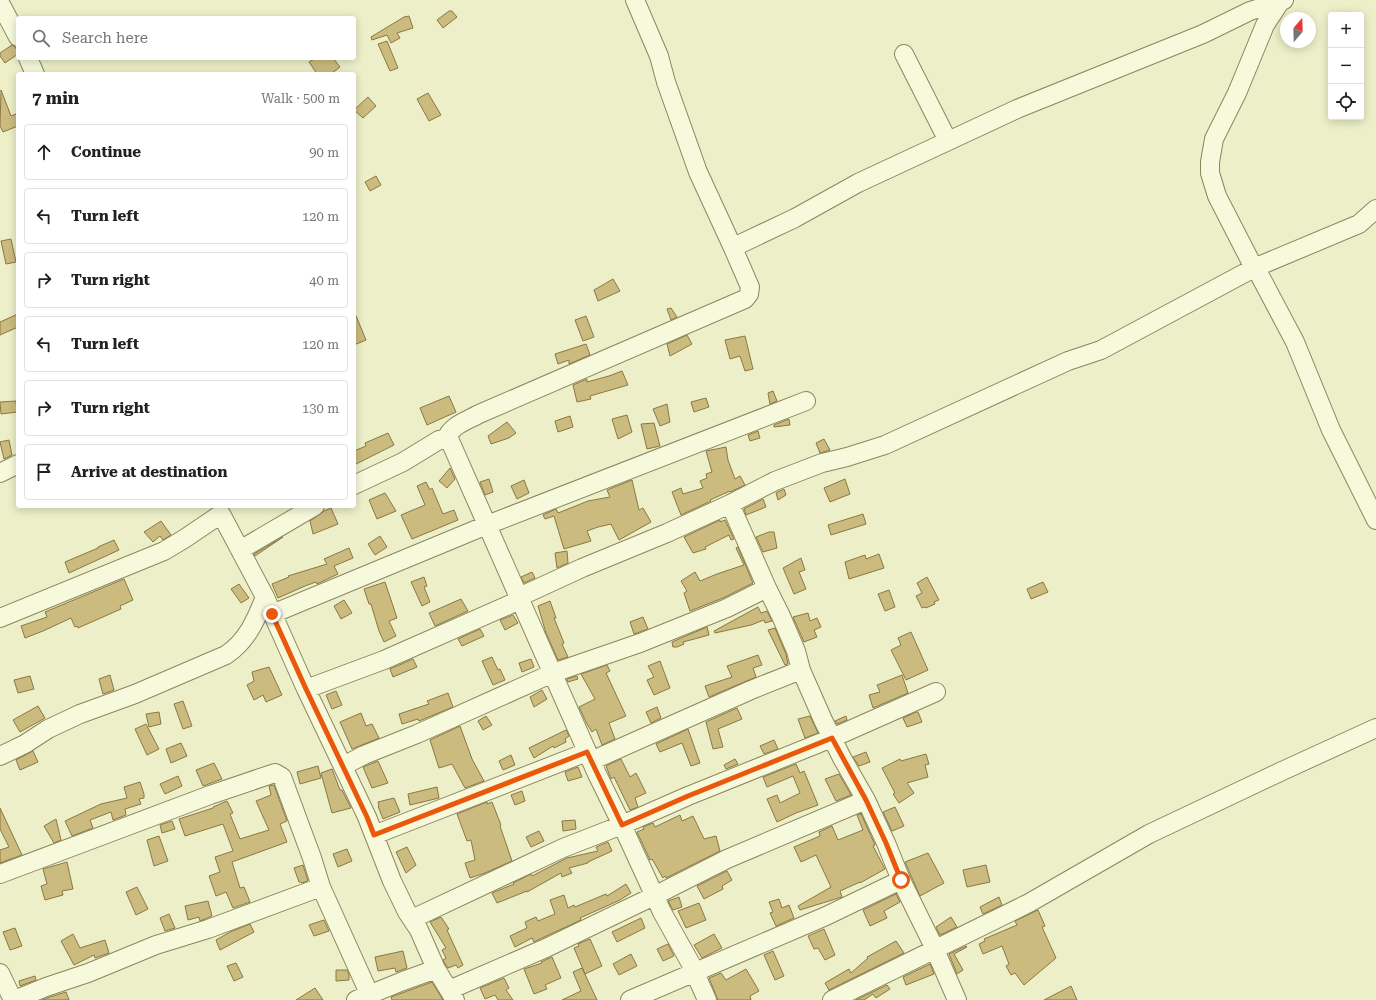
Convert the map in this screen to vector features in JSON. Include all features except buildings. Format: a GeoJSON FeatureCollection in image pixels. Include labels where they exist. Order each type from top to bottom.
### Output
{"type":"FeatureCollection","features":[{"type":"Feature","properties":{"kind":"street"},"geometry":{"type":"LineString","coordinates":[[446,439],[454,427],[480,414],[745,299],[749,294],[750,287],[734,248],[698,172],[666,82],[659,56],[635,0]]}},
{"type":"Feature","properties":{"kind":"street"},"geometry":{"type":"LineString","coordinates":[[734,248],[795,218],[858,183],[1017,109],[1203,34],[1250,11],[1282,1]]}},
{"type":"Feature","properties":{"kind":"street"},"geometry":{"type":"LineString","coordinates":[[1282,1],[1265,25],[1237,93],[1214,139],[1210,162],[1210,173],[1217,196],[1254,268],[1260,274],[1295,342],[1331,430],[1376,520]]}},
{"type":"Feature","properties":{"kind":"street"},"geometry":{"type":"LineString","coordinates":[[0,3],[16,33]]}},
{"type":"Feature","properties":{"kind":"street"},"geometry":{"type":"LineString","coordinates":[[904,54],[948,141]]}},
{"type":"Feature","properties":{"kind":"street"},"geometry":{"type":"LineString","coordinates":[[29,60],[34,72]]}},
{"type":"Feature","properties":{"kind":"street"},"geometry":{"type":"LineString","coordinates":[[306,689],[384,660],[582,568],[667,533],[776,481],[822,463],[885,445],[1068,361],[1101,350],[1254,268],[1359,224],[1376,209]]}},
{"type":"Feature","properties":{"kind":"street"},"geometry":{"type":"LineString","coordinates":[[272,614],[487,525],[806,400]]}},
{"type":"Feature","properties":{"kind":"street"},"geometry":{"type":"LineString","coordinates":[[356,484],[403,462],[435,442],[446,439]]}},
{"type":"Feature","properties":{"kind":"street"},"geometry":{"type":"LineString","coordinates":[[446,439],[450,441],[589,757],[654,896],[695,971],[708,1000]]}},
{"type":"Feature","properties":{"kind":"street"},"geometry":{"type":"LineString","coordinates":[[0,473],[16,465]]}},
{"type":"Feature","properties":{"kind":"street"},"geometry":{"type":"LineString","coordinates":[[730,504],[784,623],[796,651],[801,670],[832,738],[866,800],[901,880],[936,950],[957,1000]]}},
{"type":"Feature","properties":{"kind":"street"},"geometry":{"type":"LineString","coordinates":[[240,550],[312,508]]}},
{"type":"Feature","properties":{"kind":"street"},"geometry":{"type":"LineString","coordinates":[[0,618],[164,551],[184,539],[219,510],[265,597],[306,689],[367,817],[392,881],[419,930],[436,969],[452,995],[727,859],[866,800]]}},
{"type":"Feature","properties":{"kind":"street"},"geometry":{"type":"LineString","coordinates":[[342,766],[364,755],[417,734],[553,674],[640,643],[720,611],[767,588]]}},
{"type":"Feature","properties":{"kind":"street"},"geometry":{"type":"LineString","coordinates":[[0,756],[25,744],[48,729],[80,714],[135,694],[226,655],[235,649],[245,638],[256,619],[265,597]]}},
{"type":"Feature","properties":{"kind":"street"},"geometry":{"type":"LineString","coordinates":[[374,835],[589,757],[801,670]]}},
{"type":"Feature","properties":{"kind":"street"},"geometry":{"type":"LineString","coordinates":[[412,919],[563,848],[832,738],[936,692]]}},
{"type":"Feature","properties":{"kind":"street"},"geometry":{"type":"LineString","coordinates":[[832,1000],[1029,903],[1149,834],[1231,794],[1376,728]]}},
{"type":"Feature","properties":{"kind":"street"},"geometry":{"type":"LineString","coordinates":[[0,874],[210,795],[275,773],[282,778],[312,858],[321,887],[366,998],[436,969]]}},
{"type":"Feature","properties":{"kind":"street"},"geometry":{"type":"LineString","coordinates":[[630,1000],[826,916],[901,880]]}},
{"type":"Feature","properties":{"kind":"street"},"geometry":{"type":"LineString","coordinates":[[0,973],[14,1000],[46,987],[88,973],[156,945],[208,929],[321,887]]}},
{"type":"Feature","properties":{"kind":"route"},"geometry":{"type":"LineString","coordinates":[[272,614],[374,835],[587,752],[622,825],[688,796],[832,738],[866,800],[901,880]]}}]}
